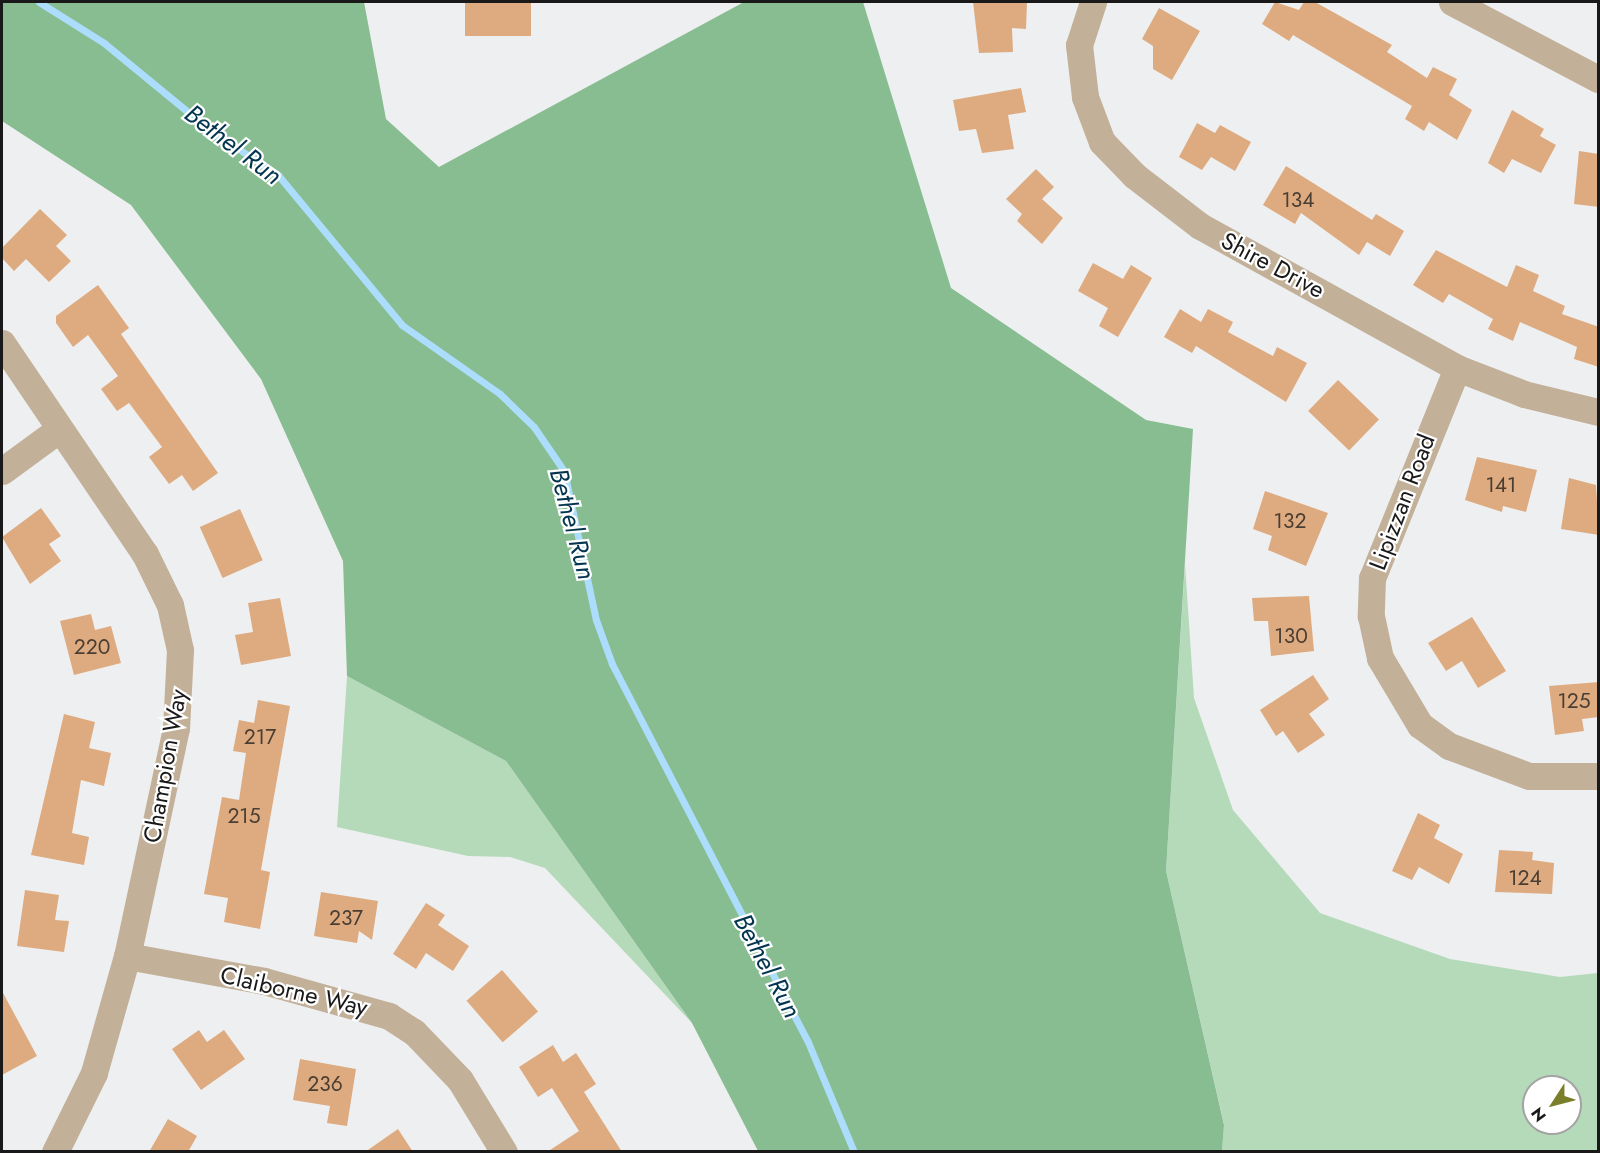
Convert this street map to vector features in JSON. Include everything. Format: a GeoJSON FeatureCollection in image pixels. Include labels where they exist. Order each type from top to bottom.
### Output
{"type":"FeatureCollection","features":[{"type":"Feature","properties":{"kind":"street","name":"Shire Drive"},"geometry":{"type":"LineString","coordinates":[[1093,2],[1079,45],[1085,98],[1102,142],[1135,176],[1200,226],[1456,368],[1524,394],[1599,412]]}},
{"type":"Feature","properties":{"kind":"street"},"geometry":{"type":"LineString","coordinates":[[1452,2],[1599,79]]}},
{"type":"Feature","properties":{"kind":"street","name":"Champion Way"},"geometry":{"type":"LineString","coordinates":[[2,343],[58,430],[145,554],[170,605],[180,650],[176,728],[127,956],[94,1073],[55,1152]]}},
{"type":"Feature","properties":{"kind":"street","name":"Lipizzan Road"},"geometry":{"type":"LineString","coordinates":[[1456,368],[1372,579],[1371,616],[1380,658],[1420,725],[1449,746],[1529,776],[1599,776]]}},
{"type":"Feature","properties":{"kind":"street"},"geometry":{"type":"LineString","coordinates":[[2,471],[58,430]]}},
{"type":"Feature","properties":{"kind":"street","name":"Claiborne Way"},"geometry":{"type":"LineString","coordinates":[[127,956],[264,981],[389,1016],[429,1046],[460,1080],[504,1152]]}},
{"type":"Feature","properties":{"kind":"green space"},"geometry":{"type":"Polygon","coordinates":[[[2,2],[364,2],[386,119],[439,167],[744,2],[863,2],[951,288],[1146,420],[1193,429],[1166,871],[1224,1125],[1222,1151],[758,1151],[692,1023],[506,761],[347,676],[343,561],[261,379],[131,205],[2,121],[2,2]]]}},
{"type":"Feature","properties":{"kind":"green space"},"geometry":{"type":"Polygon","coordinates":[[[1185,564],[1194,698],[1233,810],[1320,913],[1450,959],[1560,977],[1598,973],[1598,1151],[1222,1151],[1224,1124],[1166,871],[1185,564]]]}},
{"type":"Feature","properties":{"kind":"green space"},"geometry":{"type":"Polygon","coordinates":[[[347,676],[506,761],[692,1023],[545,868],[510,857],[468,856],[337,827],[347,676]]]}},
{"type":"Feature","properties":{"kind":"building"},"geometry":{"type":"Polygon","coordinates":[[[465,2],[531,2],[531,36],[465,36],[465,2]]]}},
{"type":"Feature","properties":{"kind":"building"},"geometry":{"type":"Polygon","coordinates":[[[973,2],[1027,2],[1026,29],[1012,28],[1013,52],[979,53],[973,2]]]}},
{"type":"Feature","properties":{"kind":"building"},"geometry":{"type":"Polygon","coordinates":[[[1275,2],[1299,10],[1304,2],[1315,2],[1392,45],[1387,52],[1427,78],[1433,67],[1457,79],[1449,95],[1472,110],[1457,140],[1429,122],[1424,131],[1405,119],[1412,106],[1293,35],[1289,41],[1262,24],[1275,2]]]}},
{"type":"Feature","properties":{"kind":"building"},"geometry":{"type":"Polygon","coordinates":[[[1159,8],[1200,31],[1172,80],[1153,69],[1153,46],[1142,39],[1159,8]]]}},
{"type":"Feature","properties":{"kind":"building"},"geometry":{"type":"Polygon","coordinates":[[[1021,88],[1026,112],[1008,115],[1014,149],[982,153],[976,129],[959,131],[953,100],[1021,88]]]}},
{"type":"Feature","properties":{"kind":"building"},"geometry":{"type":"Polygon","coordinates":[[[1512,110],[1544,129],[1540,136],[1556,145],[1541,173],[1512,159],[1504,173],[1488,163],[1512,110]]]}},
{"type":"Feature","properties":{"kind":"building"},"geometry":{"type":"Polygon","coordinates":[[[1197,123],[1215,133],[1220,125],[1251,142],[1235,171],[1211,157],[1202,170],[1179,157],[1197,123]]]}},
{"type":"Feature","properties":{"kind":"building"},"geometry":{"type":"Polygon","coordinates":[[[1579,151],[1599,154],[1599,207],[1574,204],[1579,151]]]}},
{"type":"Feature","properties":{"kind":"building"},"geometry":{"type":"Polygon","coordinates":[[[1286,166],[1372,220],[1376,214],[1404,231],[1390,256],[1367,242],[1359,255],[1301,213],[1295,224],[1263,205],[1286,166]]]}},
{"type":"Feature","properties":{"kind":"building"},"geometry":{"type":"Polygon","coordinates":[[[1036,169],[1054,187],[1042,199],[1063,218],[1042,244],[1017,221],[1022,214],[1006,199],[1036,169]]]}},
{"type":"Feature","properties":{"kind":"building"},"geometry":{"type":"Polygon","coordinates":[[[40,209],[67,235],[56,246],[71,261],[49,282],[26,259],[14,271],[2,258],[2,248],[40,209]]]}},
{"type":"Feature","properties":{"kind":"building"},"geometry":{"type":"Polygon","coordinates":[[[1436,250],[1507,287],[1516,265],[1539,275],[1533,291],[1565,306],[1562,314],[1599,327],[1599,367],[1574,359],[1577,347],[1520,322],[1513,341],[1488,329],[1493,319],[1449,294],[1443,303],[1413,285],[1436,250]]]}},
{"type":"Feature","properties":{"kind":"building"},"geometry":{"type":"Polygon","coordinates":[[[1093,263],[1123,279],[1131,265],[1152,278],[1118,337],[1099,326],[1108,308],[1078,291],[1093,263]]]}},
{"type":"Feature","properties":{"kind":"building"},"geometry":{"type":"Polygon","coordinates":[[[98,285],[129,328],[121,334],[218,473],[193,491],[182,475],[169,484],[149,457],[162,447],[129,403],[117,411],[101,389],[118,376],[88,335],[73,347],[56,323],[56,316],[98,285]]]}},
{"type":"Feature","properties":{"kind":"building"},"geometry":{"type":"Polygon","coordinates":[[[1180,309],[1201,322],[1208,309],[1233,322],[1228,332],[1273,356],[1277,347],[1307,363],[1286,402],[1196,346],[1192,353],[1164,337],[1180,309]]]}},
{"type":"Feature","properties":{"kind":"building"},"geometry":{"type":"Polygon","coordinates":[[[1338,380],[1379,420],[1349,451],[1308,411],[1338,380]]]}},
{"type":"Feature","properties":{"kind":"building"},"geometry":{"type":"Polygon","coordinates":[[[1477,457],[1537,470],[1526,512],[1503,506],[1502,512],[1465,500],[1477,457]]]}},
{"type":"Feature","properties":{"kind":"building"},"geometry":{"type":"Polygon","coordinates":[[[1569,478],[1596,485],[1599,535],[1561,529],[1569,478]]]}},
{"type":"Feature","properties":{"kind":"building"},"geometry":{"type":"Polygon","coordinates":[[[1265,491],[1328,513],[1306,566],[1268,550],[1272,536],[1253,529],[1265,491]]]}},
{"type":"Feature","properties":{"kind":"building"},"geometry":{"type":"Polygon","coordinates":[[[41,508],[61,536],[49,544],[61,561],[30,584],[2,537],[41,508]]]}},
{"type":"Feature","properties":{"kind":"building"},"geometry":{"type":"Polygon","coordinates":[[[240,509],[263,560],[223,578],[200,527],[240,509]]]}},
{"type":"Feature","properties":{"kind":"building"},"geometry":{"type":"Polygon","coordinates":[[[1309,596],[1314,651],[1271,656],[1268,621],[1254,621],[1252,598],[1309,596]]]}},
{"type":"Feature","properties":{"kind":"building"},"geometry":{"type":"Polygon","coordinates":[[[280,598],[291,656],[241,665],[235,635],[253,632],[248,603],[280,598]]]}},
{"type":"Feature","properties":{"kind":"building"},"geometry":{"type":"Polygon","coordinates":[[[91,614],[95,630],[111,626],[121,663],[74,675],[60,621],[91,614]]]}},
{"type":"Feature","properties":{"kind":"building"},"geometry":{"type":"Polygon","coordinates":[[[1472,617],[1506,671],[1478,688],[1462,661],[1446,671],[1428,643],[1472,617]]]}},
{"type":"Feature","properties":{"kind":"building"},"geometry":{"type":"Polygon","coordinates":[[[1313,675],[1329,699],[1309,714],[1325,735],[1298,753],[1283,731],[1276,736],[1260,710],[1313,675]]]}},
{"type":"Feature","properties":{"kind":"building"},"geometry":{"type":"Polygon","coordinates":[[[1599,682],[1599,717],[1582,719],[1584,731],[1555,735],[1549,686],[1599,682]]]}},
{"type":"Feature","properties":{"kind":"building"},"geometry":{"type":"Polygon","coordinates":[[[258,700],[290,706],[261,870],[270,872],[260,929],[224,922],[228,898],[204,894],[222,797],[239,800],[246,753],[233,751],[239,720],[254,723],[258,700]]]}},
{"type":"Feature","properties":{"kind":"building"},"geometry":{"type":"Polygon","coordinates":[[[64,714],[95,722],[89,748],[111,753],[104,786],[81,780],[72,833],[89,837],[84,865],[31,855],[64,714]]]}},
{"type":"Feature","properties":{"kind":"building"},"geometry":{"type":"Polygon","coordinates":[[[1418,813],[1440,825],[1434,838],[1463,854],[1449,884],[1419,867],[1412,880],[1392,871],[1418,813]]]}},
{"type":"Feature","properties":{"kind":"building"},"geometry":{"type":"Polygon","coordinates":[[[1499,850],[1533,852],[1532,860],[1554,863],[1552,894],[1495,892],[1499,850]]]}},
{"type":"Feature","properties":{"kind":"building"},"geometry":{"type":"Polygon","coordinates":[[[25,890],[59,895],[55,920],[69,921],[64,952],[17,946],[25,890]]]}},
{"type":"Feature","properties":{"kind":"building"},"geometry":{"type":"Polygon","coordinates":[[[321,892],[378,901],[372,940],[359,931],[357,943],[314,936],[321,892]]]}},
{"type":"Feature","properties":{"kind":"building"},"geometry":{"type":"Polygon","coordinates":[[[426,903],[445,915],[438,925],[469,946],[453,971],[426,953],[416,969],[393,954],[426,903]]]}},
{"type":"Feature","properties":{"kind":"building"},"geometry":{"type":"Polygon","coordinates":[[[502,970],[538,1012],[503,1042],[467,1001],[502,970]]]}},
{"type":"Feature","properties":{"kind":"building"},"geometry":{"type":"Polygon","coordinates":[[[2,991],[37,1056],[2,1075],[2,991]]]}},
{"type":"Feature","properties":{"kind":"building"},"geometry":{"type":"Polygon","coordinates":[[[199,1030],[207,1042],[224,1030],[245,1059],[201,1090],[172,1049],[199,1030]]]}},
{"type":"Feature","properties":{"kind":"building"},"geometry":{"type":"Polygon","coordinates":[[[553,1045],[563,1062],[576,1053],[596,1084],[584,1092],[622,1152],[547,1152],[579,1131],[552,1088],[538,1097],[519,1067],[553,1045]]]}},
{"type":"Feature","properties":{"kind":"building"},"geometry":{"type":"Polygon","coordinates":[[[300,1059],[356,1069],[347,1126],[327,1123],[330,1106],[293,1100],[300,1059]]]}},
{"type":"Feature","properties":{"kind":"building"},"geometry":{"type":"Polygon","coordinates":[[[168,1119],[197,1136],[188,1152],[149,1152],[168,1119]]]}},
{"type":"Feature","properties":{"kind":"building"},"geometry":{"type":"Polygon","coordinates":[[[398,1129],[413,1152],[365,1152],[398,1129]]]}},
{"type":"Feature","properties":{"kind":"waterway","name":"Bethel Run"},"geometry":{"type":"LineString","coordinates":[[39,2],[104,43],[210,130],[278,175],[402,325],[500,394],[534,427],[564,471],[596,620],[612,664],[808,1042],[854,1152]]}}]}
